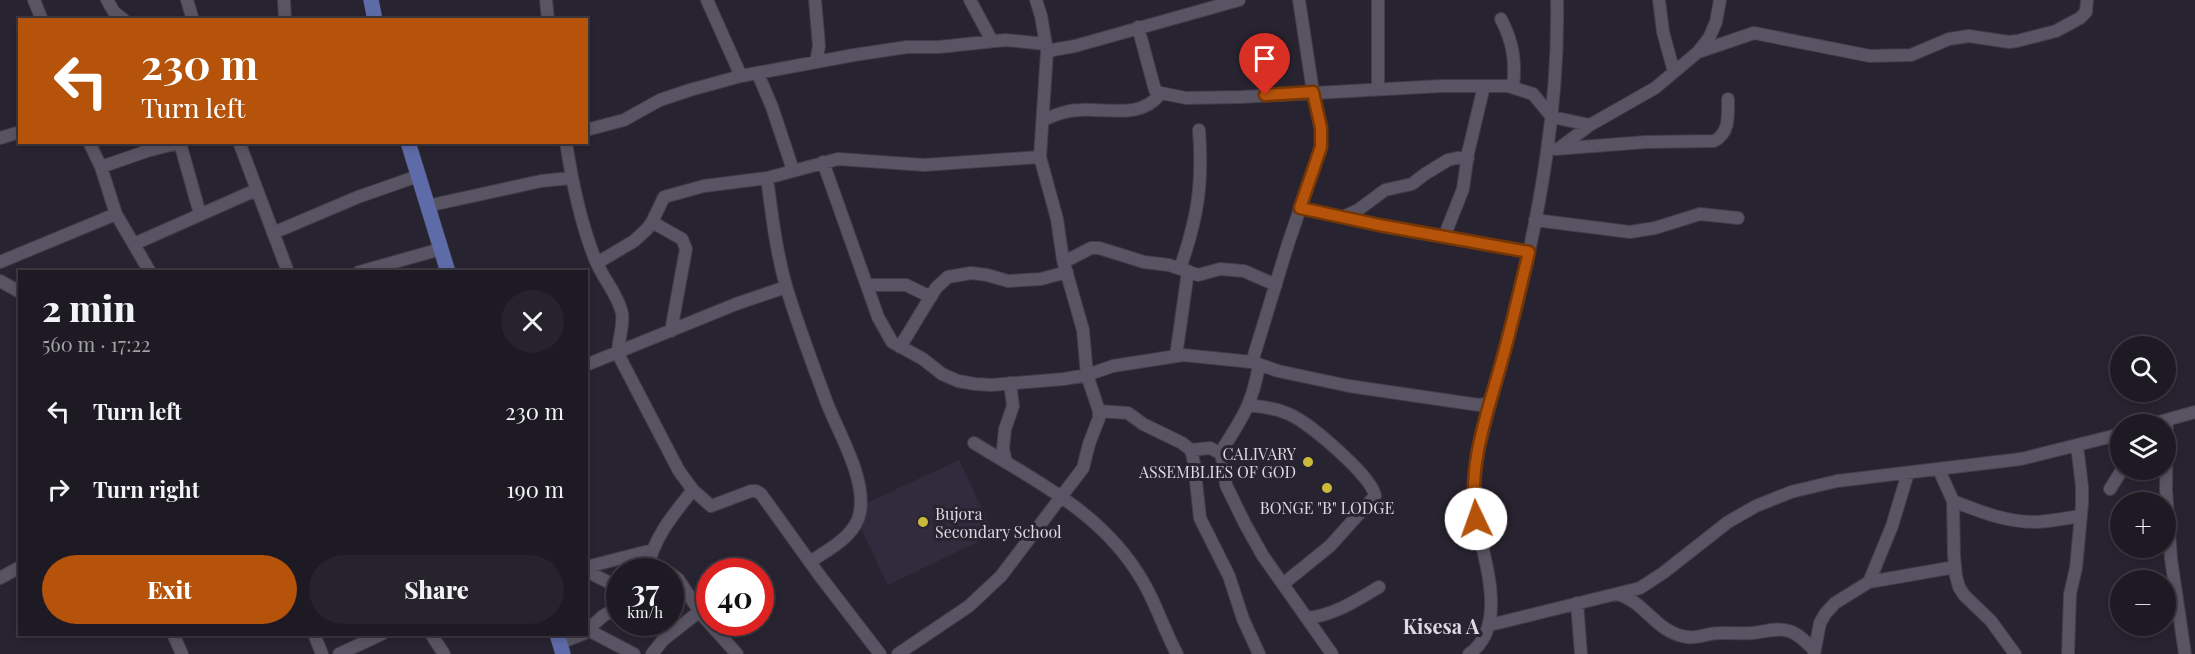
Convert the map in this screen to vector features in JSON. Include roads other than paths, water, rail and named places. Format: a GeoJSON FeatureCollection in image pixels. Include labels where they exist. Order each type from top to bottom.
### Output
{"type":"FeatureCollection","features":[{"type":"Feature","properties":{"kind":"main road"},"geometry":{"type":"LineString","coordinates":[[371,0],[375,18]]}},
{"type":"Feature","properties":{"kind":"main road"},"geometry":{"type":"LineString","coordinates":[[409,144],[447,270]]}},
{"type":"Feature","properties":{"kind":"street"},"geometry":{"type":"LineString","coordinates":[[34,0],[41,18]]}},
{"type":"Feature","properties":{"kind":"street"},"geometry":{"type":"LineString","coordinates":[[107,0],[114,12],[122,18]]}},
{"type":"Feature","properties":{"kind":"street"},"geometry":{"type":"LineString","coordinates":[[187,0],[192,18]]}},
{"type":"Feature","properties":{"kind":"street"},"geometry":{"type":"LineString","coordinates":[[284,0],[285,18]]}},
{"type":"Feature","properties":{"kind":"street"},"geometry":{"type":"LineString","coordinates":[[546,0],[548,18]]}},
{"type":"Feature","properties":{"kind":"street"},"geometry":{"type":"LineString","coordinates":[[707,0],[741,76]]}},
{"type":"Feature","properties":{"kind":"street"},"geometry":{"type":"LineString","coordinates":[[815,0],[819,46],[816,62]]}},
{"type":"Feature","properties":{"kind":"street"},"geometry":{"type":"LineString","coordinates":[[970,0],[992,41]]}},
{"type":"Feature","properties":{"kind":"street"},"geometry":{"type":"LineString","coordinates":[[898,654],[937,629],[986,591],[1001,576],[1083,468],[1099,418],[1099,411],[1087,375],[1083,330],[1040,157],[1047,47],[1041,16],[1035,0]]}},
{"type":"Feature","properties":{"kind":"street"},"geometry":{"type":"LineString","coordinates":[[588,129],[624,120],[660,100],[741,76],[907,47],[939,47],[1022,40],[1047,47],[1075,46],[1239,0]]}},
{"type":"Feature","properties":{"kind":"street"},"geometry":{"type":"LineString","coordinates":[[1220,453],[1242,419],[1255,391],[1256,363],[1276,285],[1321,147],[1321,128],[1299,0]]}},
{"type":"Feature","properties":{"kind":"street"},"geometry":{"type":"LineString","coordinates":[[1378,0],[1378,89]]}},
{"type":"Feature","properties":{"kind":"street"},"geometry":{"type":"LineString","coordinates":[[1471,653],[1490,625],[1491,605],[1474,505],[1478,453],[1553,149],[1552,117],[1558,49],[1557,0]]}},
{"type":"Feature","properties":{"kind":"street"},"geometry":{"type":"LineString","coordinates":[[1659,0],[1663,32],[1674,72]]}},
{"type":"Feature","properties":{"kind":"street"},"geometry":{"type":"LineString","coordinates":[[1553,149],[1634,101],[1698,52],[1712,30],[1720,0]]}},
{"type":"Feature","properties":{"kind":"street"},"geometry":{"type":"LineString","coordinates":[[1698,52],[1754,33],[1870,57],[1911,55],[1949,39],[1969,36],[2009,42],[2017,41],[2056,31],[2080,18],[2086,12],[2087,0]]}},
{"type":"Feature","properties":{"kind":"street"},"geometry":{"type":"LineString","coordinates":[[1501,19],[1508,32],[1515,55],[1514,87]]}},
{"type":"Feature","properties":{"kind":"street"},"geometry":{"type":"LineString","coordinates":[[1138,27],[1155,90],[1161,93],[1185,98],[1378,89],[1514,87],[1533,94],[1552,117],[1590,125]]}},
{"type":"Feature","properties":{"kind":"street"},"geometry":{"type":"LineString","coordinates":[[758,74],[793,170]]}},
{"type":"Feature","properties":{"kind":"street"},"geometry":{"type":"LineString","coordinates":[[1533,94],[1550,86],[1555,80]]}},
{"type":"Feature","properties":{"kind":"street"},"geometry":{"type":"LineString","coordinates":[[1444,237],[1463,189],[1476,115],[1484,86]]}},
{"type":"Feature","properties":{"kind":"street"},"geometry":{"type":"LineString","coordinates":[[1043,120],[1061,113],[1079,110],[1107,112],[1131,110],[1154,102],[1161,93]]}},
{"type":"Feature","properties":{"kind":"street"},"geometry":{"type":"LineString","coordinates":[[1553,149],[1646,142],[1714,141],[1721,138],[1725,132],[1728,99]]}},
{"type":"Feature","properties":{"kind":"street"},"geometry":{"type":"LineString","coordinates":[[1176,356],[1184,269],[1201,189],[1198,130]]}},
{"type":"Feature","properties":{"kind":"street"},"geometry":{"type":"LineString","coordinates":[[0,138],[18,133]]}},
{"type":"Feature","properties":{"kind":"street"},"geometry":{"type":"LineString","coordinates":[[90,144],[101,167],[116,214],[149,270]]}},
{"type":"Feature","properties":{"kind":"street"},"geometry":{"type":"LineString","coordinates":[[101,167],[147,151],[177,144]]}},
{"type":"Feature","properties":{"kind":"street"},"geometry":{"type":"LineString","coordinates":[[181,144],[200,214]]}},
{"type":"Feature","properties":{"kind":"street"},"geometry":{"type":"LineString","coordinates":[[239,144],[287,270]]}},
{"type":"Feature","properties":{"kind":"street"},"geometry":{"type":"LineString","coordinates":[[566,144],[581,219],[597,263],[617,298],[622,315],[618,354],[679,471],[693,490],[711,506],[751,491],[761,494],[880,654]]}},
{"type":"Feature","properties":{"kind":"street"},"geometry":{"type":"LineString","coordinates":[[597,263],[634,241],[652,222],[664,197],[704,186],[768,178],[823,162],[850,159],[924,165],[1040,157]]}},
{"type":"Feature","properties":{"kind":"street"},"geometry":{"type":"LineString","coordinates":[[1343,217],[1358,210],[1385,190],[1412,184],[1448,160],[1468,158]]}},
{"type":"Feature","properties":{"kind":"street"},"geometry":{"type":"LineString","coordinates":[[823,162],[878,317],[887,335],[900,347],[923,359],[942,374],[958,381],[975,384],[1010,383],[1087,375],[1113,366],[1176,356],[1200,356],[1256,363],[1278,371],[1349,386],[1479,405],[1491,403]]}},
{"type":"Feature","properties":{"kind":"street"},"geometry":{"type":"LineString","coordinates":[[273,233],[358,197],[418,176]]}},
{"type":"Feature","properties":{"kind":"street"},"geometry":{"type":"LineString","coordinates":[[428,206],[541,181],[572,178]]}},
{"type":"Feature","properties":{"kind":"street"},"geometry":{"type":"LineString","coordinates":[[768,178],[778,254],[786,287],[813,365],[853,465],[862,500],[860,515],[848,534],[810,562]]}},
{"type":"Feature","properties":{"kind":"street"},"geometry":{"type":"LineString","coordinates":[[134,244],[256,190]]}},
{"type":"Feature","properties":{"kind":"street"},"geometry":{"type":"LineString","coordinates":[[1300,208],[1529,252]]}},
{"type":"Feature","properties":{"kind":"street"},"geometry":{"type":"LineString","coordinates":[[0,262],[116,214]]}},
{"type":"Feature","properties":{"kind":"street"},"geometry":{"type":"LineString","coordinates":[[1535,220],[1630,232],[1655,228],[1700,214],[1738,218]]}},
{"type":"Feature","properties":{"kind":"street"},"geometry":{"type":"LineString","coordinates":[[652,222],[682,239],[686,249],[671,330]]}},
{"type":"Feature","properties":{"kind":"street"},"geometry":{"type":"LineString","coordinates":[[900,347],[936,288],[948,277],[971,273],[1008,281],[1041,279],[1066,267],[1091,248],[1099,248],[1144,262],[1184,269],[1202,275],[1220,269],[1244,271],[1276,285]]}},
{"type":"Feature","properties":{"kind":"street"},"geometry":{"type":"LineString","coordinates":[[366,270],[441,249]]}},
{"type":"Feature","properties":{"kind":"street"},"geometry":{"type":"LineString","coordinates":[[0,281],[18,291]]}},
{"type":"Feature","properties":{"kind":"street"},"geometry":{"type":"LineString","coordinates":[[867,285],[906,285],[931,297]]}},
{"type":"Feature","properties":{"kind":"street"},"geometry":{"type":"LineString","coordinates":[[588,364],[618,354],[736,303],[786,287]]}},
{"type":"Feature","properties":{"kind":"street"},"geometry":{"type":"LineString","coordinates":[[1006,462],[1003,449],[1005,429],[1013,406],[1010,383]]}},
{"type":"Feature","properties":{"kind":"street"},"geometry":{"type":"LineString","coordinates":[[1248,405],[1276,410],[1304,422],[1353,464],[1374,490],[1375,496],[1330,546],[1282,584]]}},
{"type":"Feature","properties":{"kind":"street"},"geometry":{"type":"LineString","coordinates":[[1099,411],[1128,412],[1143,424],[1191,450],[1210,448],[1220,453],[1226,485],[1263,556],[1332,654]]}},
{"type":"Feature","properties":{"kind":"street"},"geometry":{"type":"LineString","coordinates":[[2176,417],[2195,412]]}},
{"type":"Feature","properties":{"kind":"street"},"geometry":{"type":"LineString","coordinates":[[1490,625],[1640,588],[1690,553],[1708,537],[1756,506],[1813,486],[1875,475],[1940,470],[2021,459],[2110,437]]}},
{"type":"Feature","properties":{"kind":"street"},"geometry":{"type":"LineString","coordinates":[[974,443],[1062,495],[1093,519],[1124,553],[1142,580],[1177,654]]}},
{"type":"Feature","properties":{"kind":"street"},"geometry":{"type":"LineString","coordinates":[[2068,654],[2070,594],[2076,568],[2081,516],[2082,487],[2077,445]]}},
{"type":"Feature","properties":{"kind":"street"},"geometry":{"type":"LineString","coordinates":[[1191,450],[1200,518],[1229,576],[1243,619],[1259,654]]}},
{"type":"Feature","properties":{"kind":"street"},"geometry":{"type":"LineString","coordinates":[[1940,470],[1953,501],[1952,525],[1956,576],[1964,595],[1991,621],[2015,654]]}},
{"type":"Feature","properties":{"kind":"street"},"geometry":{"type":"LineString","coordinates":[[1869,582],[1892,526],[1908,473]]}},
{"type":"Feature","properties":{"kind":"street"},"geometry":{"type":"LineString","coordinates":[[2110,489],[2116,480]]}},
{"type":"Feature","properties":{"kind":"street"},"geometry":{"type":"LineString","coordinates":[[2167,480],[2171,559],[2185,654]]}},
{"type":"Feature","properties":{"kind":"street"},"geometry":{"type":"LineString","coordinates":[[650,558],[674,513],[693,490]]}},
{"type":"Feature","properties":{"kind":"street"},"geometry":{"type":"LineString","coordinates":[[1953,501],[2007,520],[2022,522],[2081,516]]}},
{"type":"Feature","properties":{"kind":"street"},"geometry":{"type":"LineString","coordinates":[[1952,525],[1975,509]]}},
{"type":"Feature","properties":{"kind":"street"},"geometry":{"type":"LineString","coordinates":[[588,569],[606,566]]}},
{"type":"Feature","properties":{"kind":"street"},"geometry":{"type":"LineString","coordinates":[[1814,652],[1820,623],[1825,614],[1835,603],[1869,582],[1955,567]]}},
{"type":"Feature","properties":{"kind":"street"},"geometry":{"type":"LineString","coordinates":[[0,578],[18,568]]}},
{"type":"Feature","properties":{"kind":"street"},"geometry":{"type":"LineString","coordinates":[[588,570],[606,581]]}},
{"type":"Feature","properties":{"kind":"street"},"geometry":{"type":"LineString","coordinates":[[684,587],[696,605]]}},
{"type":"Feature","properties":{"kind":"street"},"geometry":{"type":"LineString","coordinates":[[1307,618],[1320,617],[1337,611],[1379,587]]}},
{"type":"Feature","properties":{"kind":"street"},"geometry":{"type":"LineString","coordinates":[[1617,594],[1628,597],[1654,622],[1674,634],[1692,638],[1711,634],[1752,633],[1779,629],[1800,636],[1814,652]]}},
{"type":"Feature","properties":{"kind":"street"},"geometry":{"type":"LineString","coordinates":[[1577,603],[1581,654]]}},
{"type":"Feature","properties":{"kind":"street"},"geometry":{"type":"LineString","coordinates":[[588,630],[606,614]]}},
{"type":"Feature","properties":{"kind":"street"},"geometry":{"type":"LineString","coordinates":[[652,654],[663,640],[696,614]]}},
{"type":"Feature","properties":{"kind":"street"},"geometry":{"type":"LineString","coordinates":[[1316,630],[1320,617]]}},
{"type":"Feature","properties":{"kind":"street"},"geometry":{"type":"LineString","coordinates":[[588,633],[634,654]]}},
{"type":"Feature","properties":{"kind":"street"},"geometry":{"type":"LineString","coordinates":[[174,636],[182,654]]}},
{"type":"Feature","properties":{"kind":"street"},"geometry":{"type":"LineString","coordinates":[[315,636],[322,654]]}},
{"type":"Feature","properties":{"kind":"street"},"geometry":{"type":"LineString","coordinates":[[339,654],[378,636]]}},
{"type":"Feature","properties":{"kind":"street"},"geometry":{"type":"LineString","coordinates":[[432,636],[444,654]]}},
{"type":"Feature","properties":{"kind":"street"},"geometry":{"type":"LineString","coordinates":[[560,644],[577,636]]}},
{"type":"Feature","properties":{"kind":"street"},"geometry":{"type":"LineString","coordinates":[[722,636],[737,654]]}},
{"type":"Feature","properties":{"kind":"place","name":"CALIVARY ASSEMBLIES OF GOD"},"geometry":{"type":"Point","coordinates":[1308,462]}},
{"type":"Feature","properties":{"kind":"place","name":"BONGE \"B\" LODGE"},"geometry":{"type":"Point","coordinates":[1327,488]}},
{"type":"Feature","properties":{"kind":"place","name":"Bujora Secondary School"},"geometry":{"type":"Point","coordinates":[923,522]}},
{"type":"Feature","properties":{"kind":"district","name":"Kisesa A"},"geometry":{"type":"Point","coordinates":[1441,625]}}]}
